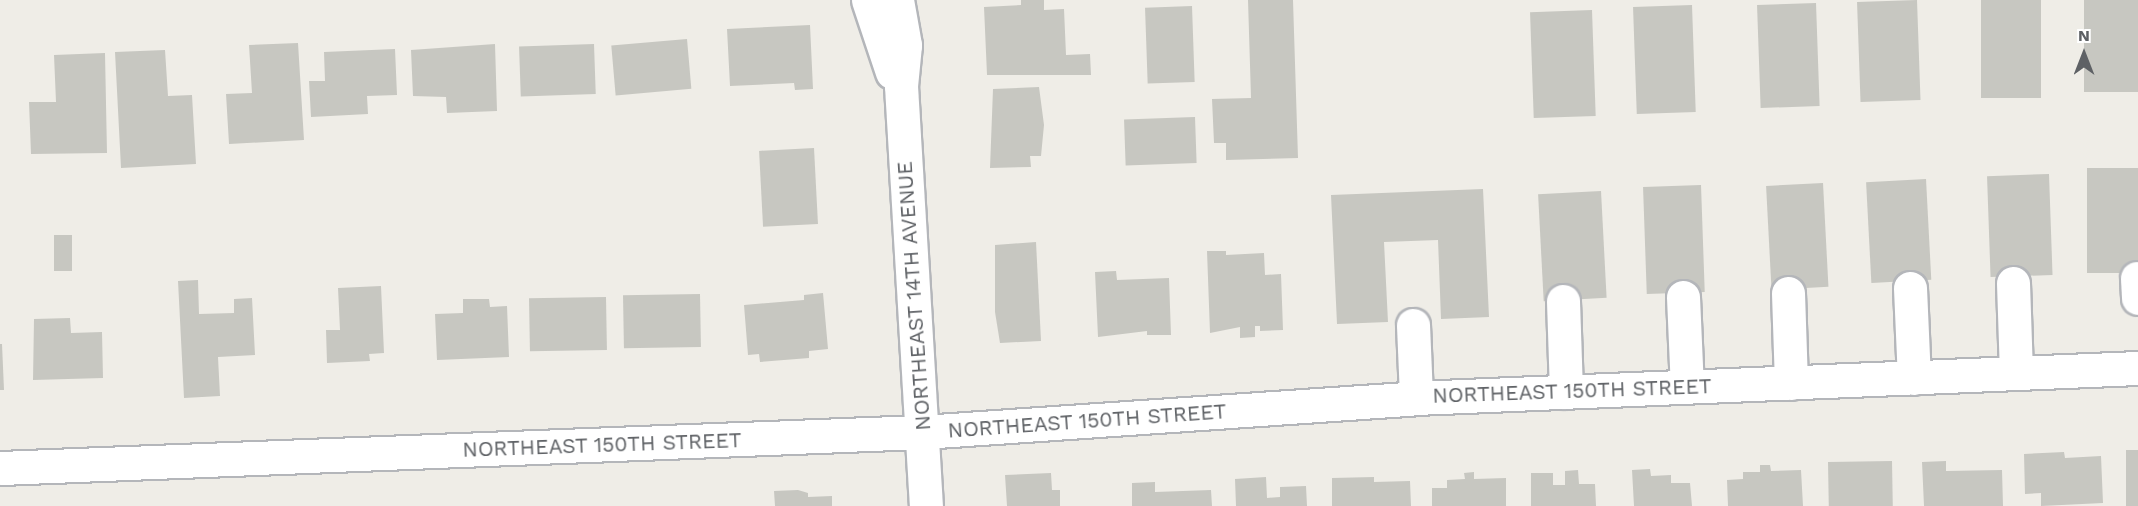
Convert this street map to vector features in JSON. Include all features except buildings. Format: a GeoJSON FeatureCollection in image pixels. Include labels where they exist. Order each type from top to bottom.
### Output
{"type":"FeatureCollection","features":[{"type":"Feature","properties":{"kind":"street","name":"NORTHEAST 14TH AVENUE"},"geometry":{"type":"LineString","coordinates":[[868,0],[890,67],[900,86]]}},
{"type":"Feature","properties":{"kind":"street","name":"NORTHEAST 14TH AVENUE"},"geometry":{"type":"LineString","coordinates":[[897,0],[905,45],[900,86],[926,506]]}},
{"type":"Feature","properties":{"kind":"street"},"geometry":{"type":"LineString","coordinates":[[2013,283],[2016,373]]}},
{"type":"Feature","properties":{"kind":"street"},"geometry":{"type":"LineString","coordinates":[[1910,288],[1914,378]]}},
{"type":"Feature","properties":{"kind":"street"},"geometry":{"type":"LineString","coordinates":[[1788,293],[1791,382]]}},
{"type":"Feature","properties":{"kind":"street"},"geometry":{"type":"LineString","coordinates":[[1683,297],[1687,387]]}},
{"type":"Feature","properties":{"kind":"street"},"geometry":{"type":"LineString","coordinates":[[1563,301],[1566,392]]}},
{"type":"Feature","properties":{"kind":"street"},"geometry":{"type":"LineString","coordinates":[[1413,325],[1416,398]]}},
{"type":"Feature","properties":{"kind":"street","name":"NORTHEAST 150TH STREET"},"geometry":{"type":"LineString","coordinates":[[0,468],[922,432],[1416,398],[2138,368]]}}]}
